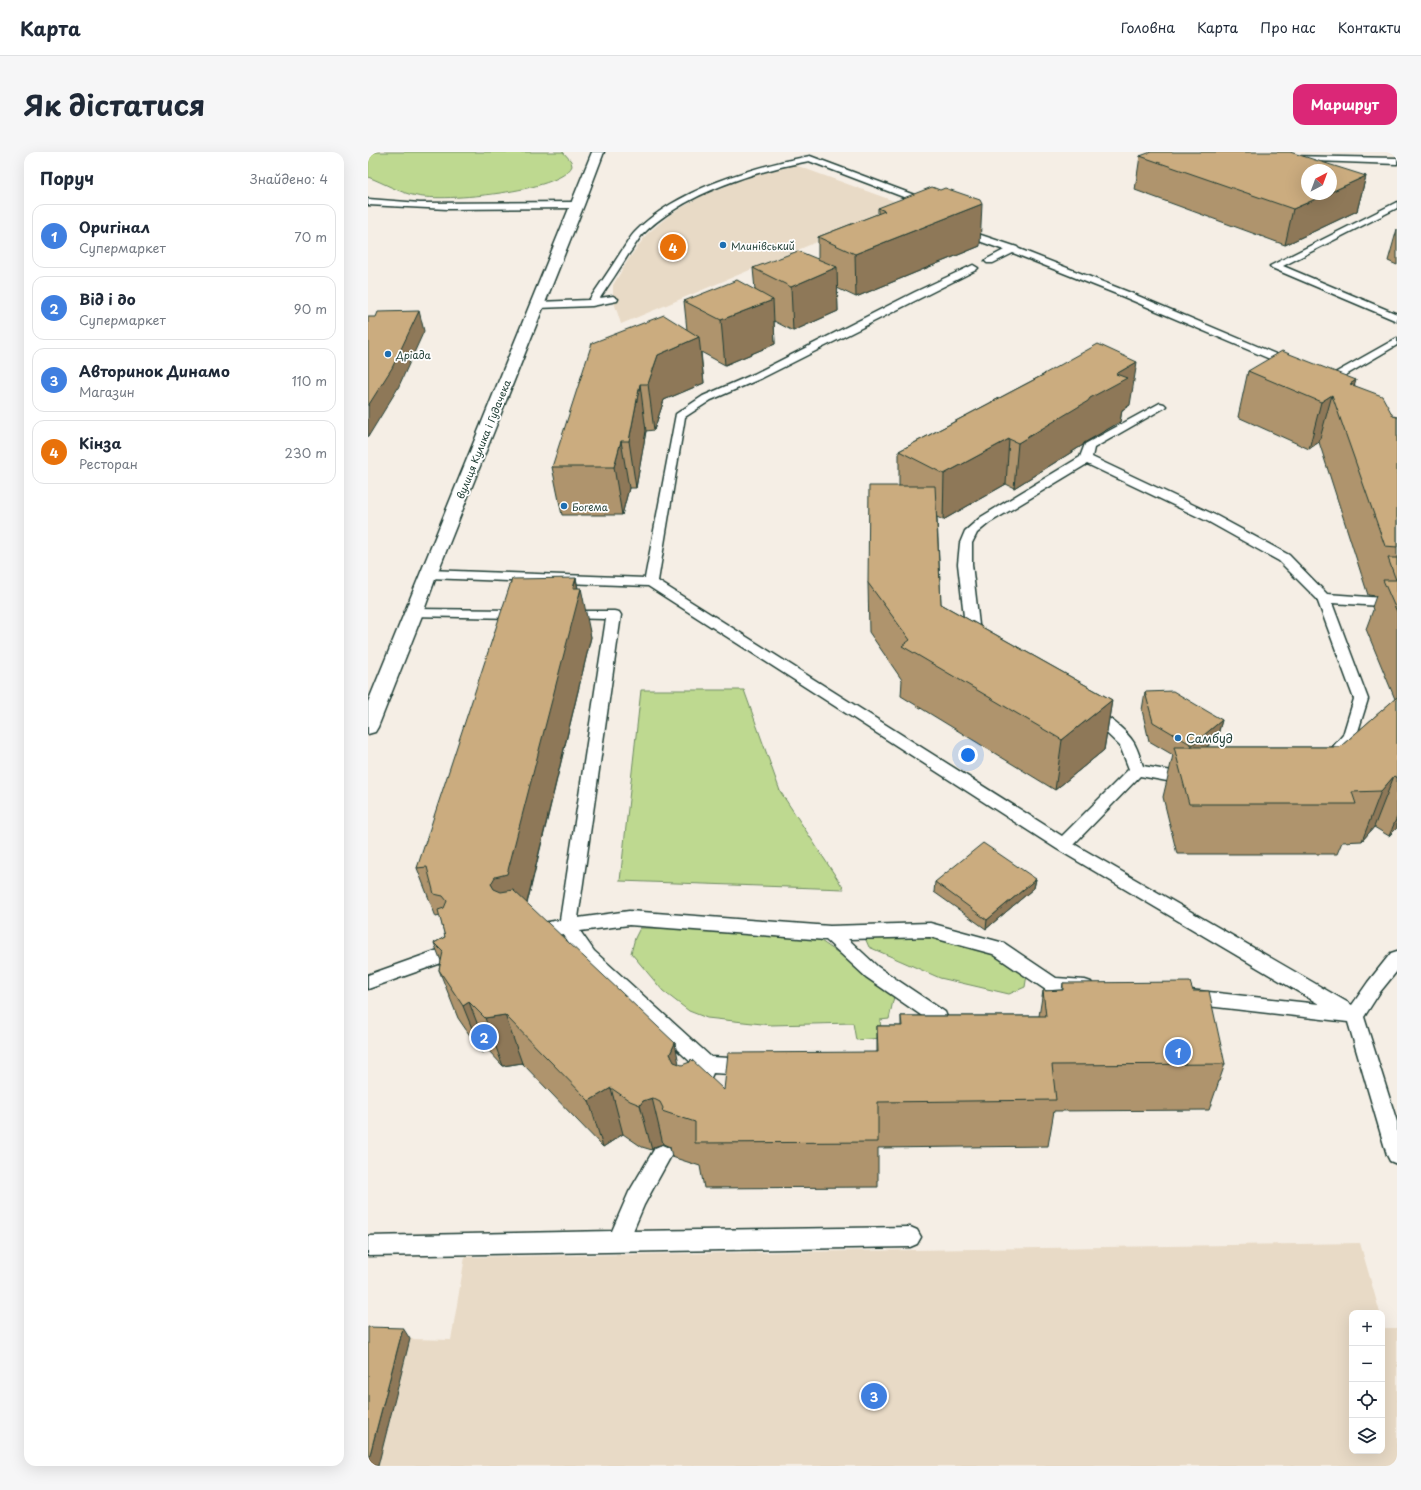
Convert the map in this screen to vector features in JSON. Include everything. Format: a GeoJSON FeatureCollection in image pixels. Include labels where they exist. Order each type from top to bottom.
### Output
{"type":"FeatureCollection","features":[{"type":"Feature","properties":{"kind":"main road","name":"вулиця Кулика і Гудачека"},"geometry":{"type":"LineString","coordinates":[[368,727],[598,152]]}},
{"type":"Feature","properties":{"kind":"lane"},"geometry":{"type":"LineString","coordinates":[[1278,157],[1397,161]]}},
{"type":"Feature","properties":{"kind":"lane"},"geometry":{"type":"LineString","coordinates":[[592,303],[638,234],[665,212],[699,193],[744,175],[788,162],[810,158],[936,206]]}},
{"type":"Feature","properties":{"kind":"lane"},"geometry":{"type":"LineString","coordinates":[[368,202],[405,205],[529,203],[578,205]]}},
{"type":"Feature","properties":{"kind":"lane"},"geometry":{"type":"LineString","coordinates":[[1397,205],[1275,266],[1397,318]]}},
{"type":"Feature","properties":{"kind":"lane"},"geometry":{"type":"LineString","coordinates":[[951,227],[1014,249],[1301,368]]}},
{"type":"Feature","properties":{"kind":"lane"},"geometry":{"type":"LineString","coordinates":[[990,261],[1014,249]]}},
{"type":"Feature","properties":{"kind":"lane"},"geometry":{"type":"LineString","coordinates":[[652,582],[680,416],[690,406],[756,377],[870,317],[973,268]]}},
{"type":"Feature","properties":{"kind":"lane"},"geometry":{"type":"LineString","coordinates":[[538,305],[592,303],[613,299]]}},
{"type":"Feature","properties":{"kind":"lane"},"geometry":{"type":"LineString","coordinates":[[1343,388],[1326,379],[1397,341]]}},
{"type":"Feature","properties":{"kind":"lane"},"geometry":{"type":"LineString","coordinates":[[990,650],[972,625],[966,564],[966,543],[971,531],[985,520],[1086,459],[1089,446],[1160,406]]}},
{"type":"Feature","properties":{"kind":"lane"},"geometry":{"type":"LineString","coordinates":[[1086,459],[1213,519],[1284,558],[1322,598],[1361,699],[1350,737],[1325,764]]}},
{"type":"Feature","properties":{"kind":"lane"},"geometry":{"type":"LineString","coordinates":[[428,574],[652,582],[1063,845],[1355,1016],[1397,1155]]}},
{"type":"Feature","properties":{"kind":"lane"},"geometry":{"type":"LineString","coordinates":[[1322,598],[1397,603]]}},
{"type":"Feature","properties":{"kind":"lane"},"geometry":{"type":"LineString","coordinates":[[414,613],[534,614]]}},
{"type":"Feature","properties":{"kind":"lane"},"geometry":{"type":"LineString","coordinates":[[550,615],[614,615],[568,927],[588,956],[707,1065],[769,1068]]}},
{"type":"Feature","properties":{"kind":"lane"},"geometry":{"type":"LineString","coordinates":[[1080,707],[1100,718],[1127,744],[1137,770]]}},
{"type":"Feature","properties":{"kind":"lane"},"geometry":{"type":"LineString","coordinates":[[1063,845],[1137,770]]}},
{"type":"Feature","properties":{"kind":"lane"},"geometry":{"type":"LineString","coordinates":[[1137,770],[1206,782]]}},
{"type":"Feature","properties":{"kind":"lane"},"geometry":{"type":"LineString","coordinates":[[517,932],[568,927],[629,918],[830,933],[930,930],[998,948],[1052,985],[1105,989]]}},
{"type":"Feature","properties":{"kind":"lane"},"geometry":{"type":"LineString","coordinates":[[830,933],[872,972],[938,1017]]}},
{"type":"Feature","properties":{"kind":"lane"},"geometry":{"type":"LineString","coordinates":[[368,982],[455,951]]}},
{"type":"Feature","properties":{"kind":"lane"},"geometry":{"type":"LineString","coordinates":[[1355,1016],[1374,987],[1397,958]]}},
{"type":"Feature","properties":{"kind":"lane"},"geometry":{"type":"LineString","coordinates":[[1173,995],[1355,1016]]}},
{"type":"Feature","properties":{"kind":"lane"},"geometry":{"type":"LineString","coordinates":[[690,1101],[707,1065]]}},
{"type":"Feature","properties":{"kind":"lane"},"geometry":{"type":"LineString","coordinates":[[618,1241],[636,1198],[662,1154]]}},
{"type":"Feature","properties":{"kind":"lane"},"geometry":{"type":"LineString","coordinates":[[368,1246],[910,1237]]}},
{"type":"Feature","properties":{"kind":"shaded area","name":"Млинівський"},"geometry":{"type":"Polygon","coordinates":[[[795,165],[905,205],[621,324],[613,299],[613,285],[630,257],[647,234],[671,214],[703,195],[752,176],[795,165]]]}},
{"type":"Feature","properties":{"kind":"shaded area"},"geometry":{"type":"Polygon","coordinates":[[[1360,1243],[1379,1310],[1349,1310],[1349,1454],[1385,1454],[1385,1328],[1397,1328],[1397,1466],[378,1466],[410,1339],[451,1340],[465,1257],[1360,1243]]]}},
{"type":"Feature","properties":{"kind":"green space"},"geometry":{"type":"Polygon","coordinates":[[[368,152],[563,152],[571,161],[572,166],[563,175],[547,182],[525,188],[475,196],[431,198],[404,193],[368,177],[368,152]]]}},
{"type":"Feature","properties":{"kind":"green space"},"geometry":{"type":"Polygon","coordinates":[[[641,690],[744,690],[780,791],[844,889],[620,881],[641,690]]]}},
{"type":"Feature","properties":{"kind":"green space"},"geometry":{"type":"Polygon","coordinates":[[[640,928],[774,929],[794,931],[821,941],[895,992],[889,1019],[880,1020],[882,1038],[856,1040],[853,1023],[771,1025],[707,1018],[689,1011],[663,991],[631,953],[635,938],[640,928]]]}},
{"type":"Feature","properties":{"kind":"green space"},"geometry":{"type":"Polygon","coordinates":[[[871,934],[938,937],[985,947],[1027,975],[1025,987],[1009,994],[940,978],[869,947],[865,938],[871,934]]]}},
{"type":"Feature","properties":{"kind":"building"},"geometry":{"type":"Polygon","coordinates":[[[1151,152],[1290,152],[1328,164],[1301,164],[1301,200],[1313,200],[1293,209],[1140,156],[1151,152]]]}},
{"type":"Feature","properties":{"kind":"building"},"geometry":{"type":"Polygon","coordinates":[[[1337,167],[1366,176],[1337,189],[1337,167]]]}},
{"type":"Feature","properties":{"kind":"building"},"geometry":{"type":"Polygon","coordinates":[[[932,187],[940,190],[945,188],[980,200],[982,204],[855,254],[818,237],[885,211],[878,208],[932,187]]]}},
{"type":"Feature","properties":{"kind":"building"},"geometry":{"type":"Polygon","coordinates":[[[798,251],[837,267],[791,287],[753,268],[798,251]]]}},
{"type":"Feature","properties":{"kind":"building"},"geometry":{"type":"Polygon","coordinates":[[[737,280],[773,300],[721,320],[684,301],[737,280]]]}},
{"type":"Feature","properties":{"kind":"building"},"geometry":{"type":"Polygon","coordinates":[[[419,311],[392,368],[368,406],[368,317],[376,317],[378,312],[419,311]]]}},
{"type":"Feature","properties":{"kind":"building"},"geometry":{"type":"Polygon","coordinates":[[[664,315],[699,337],[658,355],[648,384],[640,384],[629,441],[621,441],[614,467],[552,467],[592,343],[664,315]]]}},
{"type":"Feature","properties":{"kind":"building"},"geometry":{"type":"Polygon","coordinates":[[[1098,344],[1137,362],[1116,374],[1127,378],[1090,398],[1088,401],[1018,443],[1009,439],[944,474],[899,451],[1045,374],[1098,344]]]}},
{"type":"Feature","properties":{"kind":"building"},"geometry":{"type":"Polygon","coordinates":[[[1282,351],[1356,380],[1350,384],[1382,396],[1393,416],[1397,417],[1397,547],[1385,546],[1332,395],[1321,402],[1248,371],[1282,351]]]}},
{"type":"Feature","properties":{"kind":"building"},"geometry":{"type":"Polygon","coordinates":[[[869,486],[935,486],[941,604],[1112,700],[1062,740],[902,646],[910,640],[868,583],[869,486]]]}},
{"type":"Feature","properties":{"kind":"building"},"geometry":{"type":"Polygon","coordinates":[[[1388,558],[1397,558],[1397,612],[1383,580],[1396,580],[1388,558]]]}},
{"type":"Feature","properties":{"kind":"building"},"geometry":{"type":"Polygon","coordinates":[[[576,578],[573,588],[581,588],[507,874],[495,877],[491,884],[494,889],[501,892],[513,890],[675,1043],[670,1054],[674,1062],[682,1065],[690,1062],[691,1059],[724,1090],[728,1053],[878,1052],[877,1026],[902,1026],[901,1016],[1046,1016],[1043,991],[1063,990],[1063,983],[1190,982],[1193,991],[1209,991],[1225,1064],[1052,1065],[1056,1100],[878,1102],[878,1142],[695,1143],[695,1122],[662,1111],[663,1108],[660,1102],[652,1098],[643,1101],[640,1105],[630,1101],[611,1088],[589,1101],[505,1015],[485,1018],[469,1002],[463,1006],[439,970],[443,952],[434,943],[445,937],[438,910],[444,908],[447,901],[443,896],[434,894],[427,867],[417,868],[512,579],[576,578]]]}},
{"type":"Feature","properties":{"kind":"building"},"geometry":{"type":"Polygon","coordinates":[[[1173,691],[1222,720],[1192,745],[1153,722],[1145,692],[1173,691]]]}},
{"type":"Feature","properties":{"kind":"building"},"geometry":{"type":"Polygon","coordinates":[[[1397,697],[1397,778],[1394,776],[1381,791],[1352,792],[1356,804],[1189,804],[1174,747],[1340,747],[1397,697]]]}},
{"type":"Feature","properties":{"kind":"building"},"geometry":{"type":"Polygon","coordinates":[[[983,843],[1036,879],[987,920],[935,882],[983,843]]]}},
{"type":"Feature","properties":{"kind":"building"},"geometry":{"type":"Polygon","coordinates":[[[368,1327],[403,1328],[368,1462],[368,1327]]]}},
{"type":"Feature","properties":{"kind":"place","name":"Млинівський"},"geometry":{"type":"Point","coordinates":[723,245]}},
{"type":"Feature","properties":{"kind":"place","name":"Кінза"},"geometry":{"type":"Point","coordinates":[673,247]}},
{"type":"Feature","properties":{"kind":"place","name":"Дріада"},"geometry":{"type":"Point","coordinates":[388,354]}},
{"type":"Feature","properties":{"kind":"place","name":"Богема"},"geometry":{"type":"Point","coordinates":[564,506]}},
{"type":"Feature","properties":{"kind":"place","name":"Самбуд"},"geometry":{"type":"Point","coordinates":[1178,738]}},
{"type":"Feature","properties":{"kind":"place","name":"Від і до"},"geometry":{"type":"Point","coordinates":[484,1037]}},
{"type":"Feature","properties":{"kind":"place","name":"Оригінал"},"geometry":{"type":"Point","coordinates":[1178,1052]}},
{"type":"Feature","properties":{"kind":"place","name":"Авторинок Динамо"},"geometry":{"type":"Point","coordinates":[874,1396]}}]}
